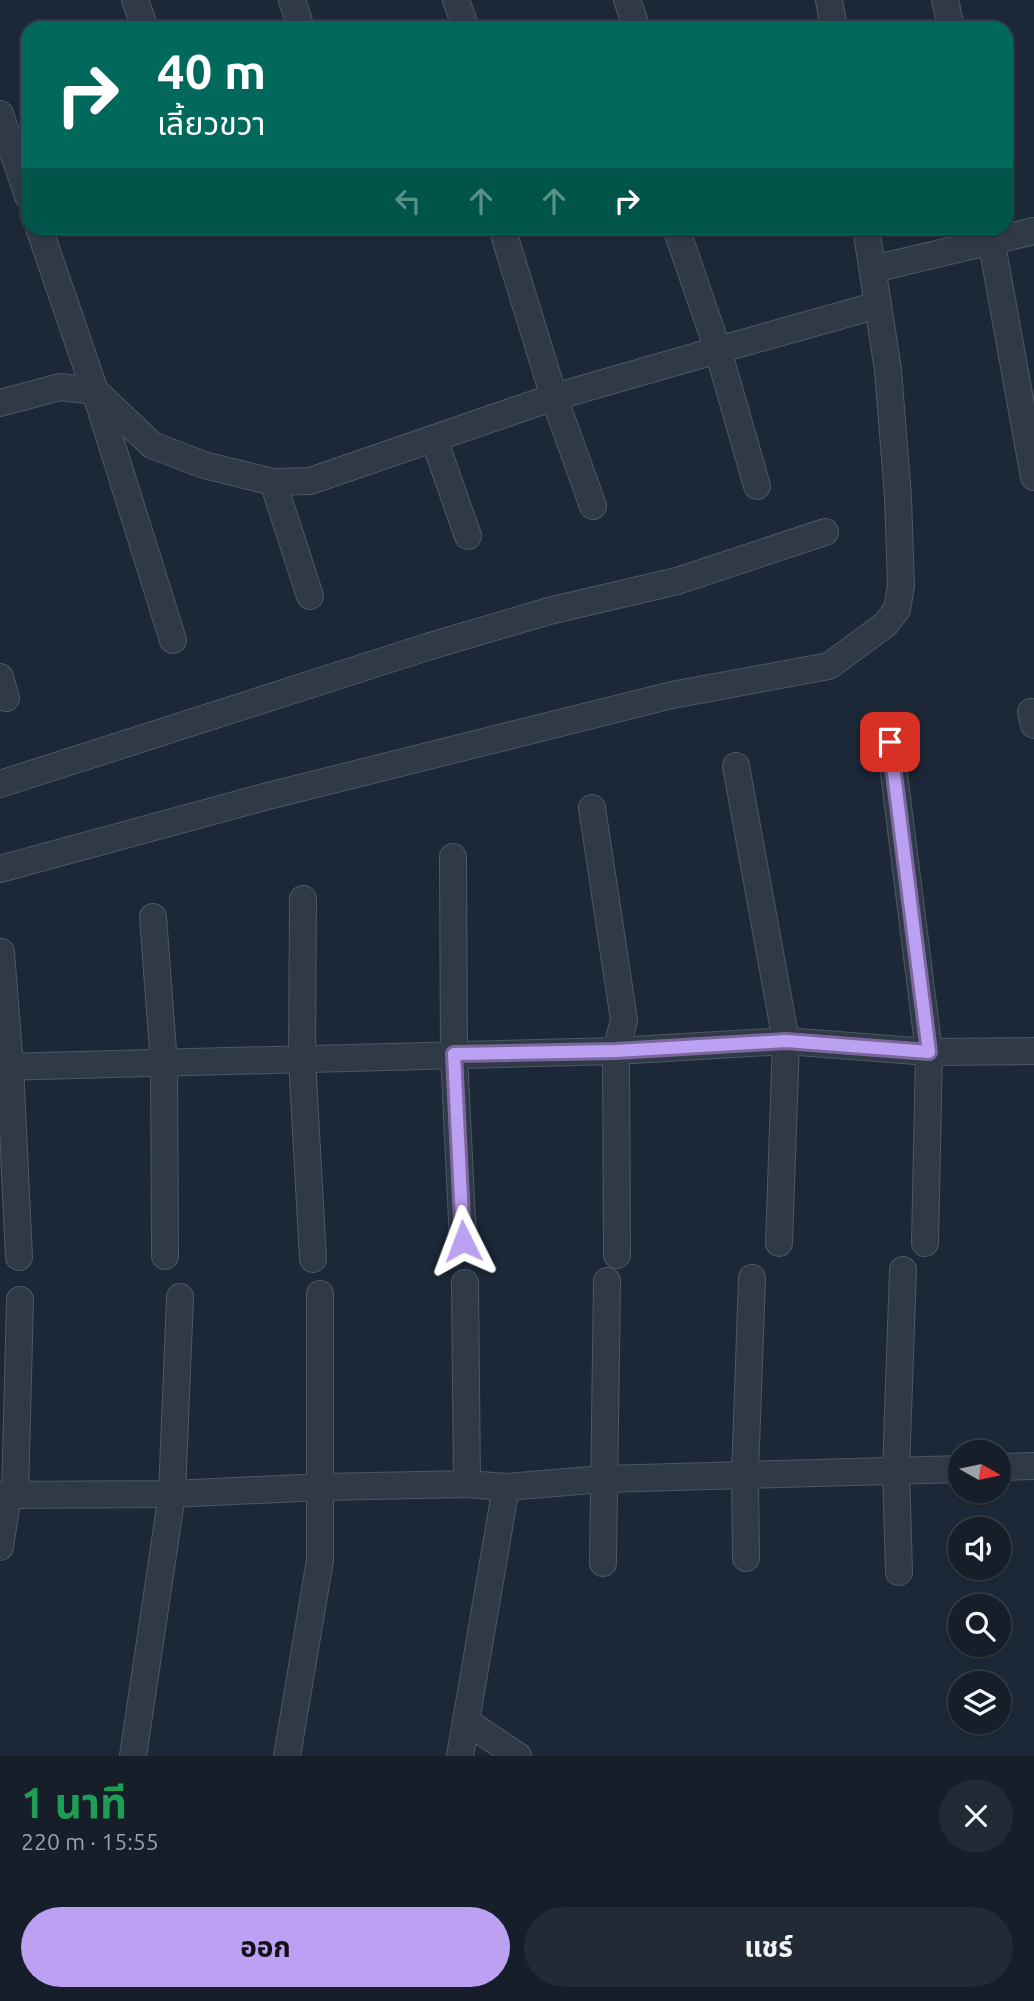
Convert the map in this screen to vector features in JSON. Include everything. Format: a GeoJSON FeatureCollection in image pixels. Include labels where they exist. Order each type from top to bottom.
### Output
{"type":"FeatureCollection","features":[{"type":"Feature","properties":{"kind":"street"},"geometry":{"type":"LineString","coordinates":[[135,0],[142,21]]}},
{"type":"Feature","properties":{"kind":"street"},"geometry":{"type":"LineString","coordinates":[[292,0],[299,21]]}},
{"type":"Feature","properties":{"kind":"street"},"geometry":{"type":"LineString","coordinates":[[456,0],[464,21]]}},
{"type":"Feature","properties":{"kind":"street"},"geometry":{"type":"LineString","coordinates":[[627,0],[634,21]]}},
{"type":"Feature","properties":{"kind":"street"},"geometry":{"type":"LineString","coordinates":[[829,0],[833,21]]}},
{"type":"Feature","properties":{"kind":"street"},"geometry":{"type":"LineString","coordinates":[[945,0],[950,21]]}},
{"type":"Feature","properties":{"kind":"street"},"geometry":{"type":"LineString","coordinates":[[0,114],[21,176]]}},
{"type":"Feature","properties":{"kind":"street"},"geometry":{"type":"LineString","coordinates":[[1013,232],[1034,231]]}},
{"type":"Feature","properties":{"kind":"street"},"geometry":{"type":"LineString","coordinates":[[41,235],[95,391],[173,640]]}},
{"type":"Feature","properties":{"kind":"street"},"geometry":{"type":"LineString","coordinates":[[504,235],[554,397],[593,506]]}},
{"type":"Feature","properties":{"kind":"street"},"geometry":{"type":"LineString","coordinates":[[678,235],[718,350],[757,486]]}},
{"type":"Feature","properties":{"kind":"street"},"geometry":{"type":"LineString","coordinates":[[0,869],[268,796],[672,695],[829,666],[886,624],[897,609],[901,586],[898,497],[888,370],[867,235]]}},
{"type":"Feature","properties":{"kind":"street"},"geometry":{"type":"LineString","coordinates":[[873,269],[988,235]]}},
{"type":"Feature","properties":{"kind":"street"},"geometry":{"type":"LineString","coordinates":[[991,235],[1034,477]]}},
{"type":"Feature","properties":{"kind":"street"},"geometry":{"type":"LineString","coordinates":[[0,403],[60,387],[95,391],[152,445],[204,465],[273,482],[310,481],[554,397],[878,305]]}},
{"type":"Feature","properties":{"kind":"street"},"geometry":{"type":"LineString","coordinates":[[434,439],[468,536]]}},
{"type":"Feature","properties":{"kind":"street"},"geometry":{"type":"LineString","coordinates":[[273,482],[310,596]]}},
{"type":"Feature","properties":{"kind":"street"},"geometry":{"type":"LineString","coordinates":[[0,784],[427,647],[550,611],[677,581],[825,533]]}},
{"type":"Feature","properties":{"kind":"street"},"geometry":{"type":"LineString","coordinates":[[890,742],[929,1052],[925,1243]]}},
{"type":"Feature","properties":{"kind":"street"},"geometry":{"type":"LineString","coordinates":[[736,766],[786,1041],[779,1243]]}},
{"type":"Feature","properties":{"kind":"street"},"geometry":{"type":"LineString","coordinates":[[592,808],[624,1020],[616,1051],[617,1255]]}},
{"type":"Feature","properties":{"kind":"street"},"geometry":{"type":"LineString","coordinates":[[453,857],[454,1054],[463,1241]]}},
{"type":"Feature","properties":{"kind":"street"},"geometry":{"type":"LineString","coordinates":[[303,899],[302,1059],[313,1259]]}},
{"type":"Feature","properties":{"kind":"street"},"geometry":{"type":"LineString","coordinates":[[153,916],[164,1063],[165,1256]]}},
{"type":"Feature","properties":{"kind":"street"},"geometry":{"type":"LineString","coordinates":[[1,952],[5,1066],[19,1257]]}},
{"type":"Feature","properties":{"kind":"street"},"geometry":{"type":"LineString","coordinates":[[5,1066],[616,1051],[786,1041],[929,1052],[1034,1051]]}},
{"type":"Feature","properties":{"kind":"street"},"geometry":{"type":"LineString","coordinates":[[899,1572],[896,1471],[903,1270]]}},
{"type":"Feature","properties":{"kind":"street"},"geometry":{"type":"LineString","coordinates":[[746,1558],[745,1475],[752,1278]]}},
{"type":"Feature","properties":{"kind":"street"},"geometry":{"type":"LineString","coordinates":[[603,1563],[607,1281]]}},
{"type":"Feature","properties":{"kind":"street"},"geometry":{"type":"LineString","coordinates":[[465,1283],[467,1484]]}},
{"type":"Feature","properties":{"kind":"street"},"geometry":{"type":"LineString","coordinates":[[286,1756],[320,1560],[320,1294]]}},
{"type":"Feature","properties":{"kind":"street"},"geometry":{"type":"LineString","coordinates":[[133,1756],[172,1494],[180,1297]]}},
{"type":"Feature","properties":{"kind":"street"},"geometry":{"type":"LineString","coordinates":[[0,1547],[7,1495],[20,1300]]}},
{"type":"Feature","properties":{"kind":"street"},"geometry":{"type":"LineString","coordinates":[[1012,1467],[1034,1466]]}},
{"type":"Feature","properties":{"kind":"street"},"geometry":{"type":"LineString","coordinates":[[7,1495],[172,1494],[467,1484],[506,1487],[603,1479],[948,1469]]}},
{"type":"Feature","properties":{"kind":"street"},"geometry":{"type":"LineString","coordinates":[[460,1756],[506,1487]]}},
{"type":"Feature","properties":{"kind":"street"},"geometry":{"type":"LineString","coordinates":[[467,1722],[517,1756]]}},
{"type":"Feature","properties":{"kind":"route"},"geometry":{"type":"LineString","coordinates":[[463,1241],[454,1054],[616,1051],[786,1041],[929,1052],[890,742]]}}]}
